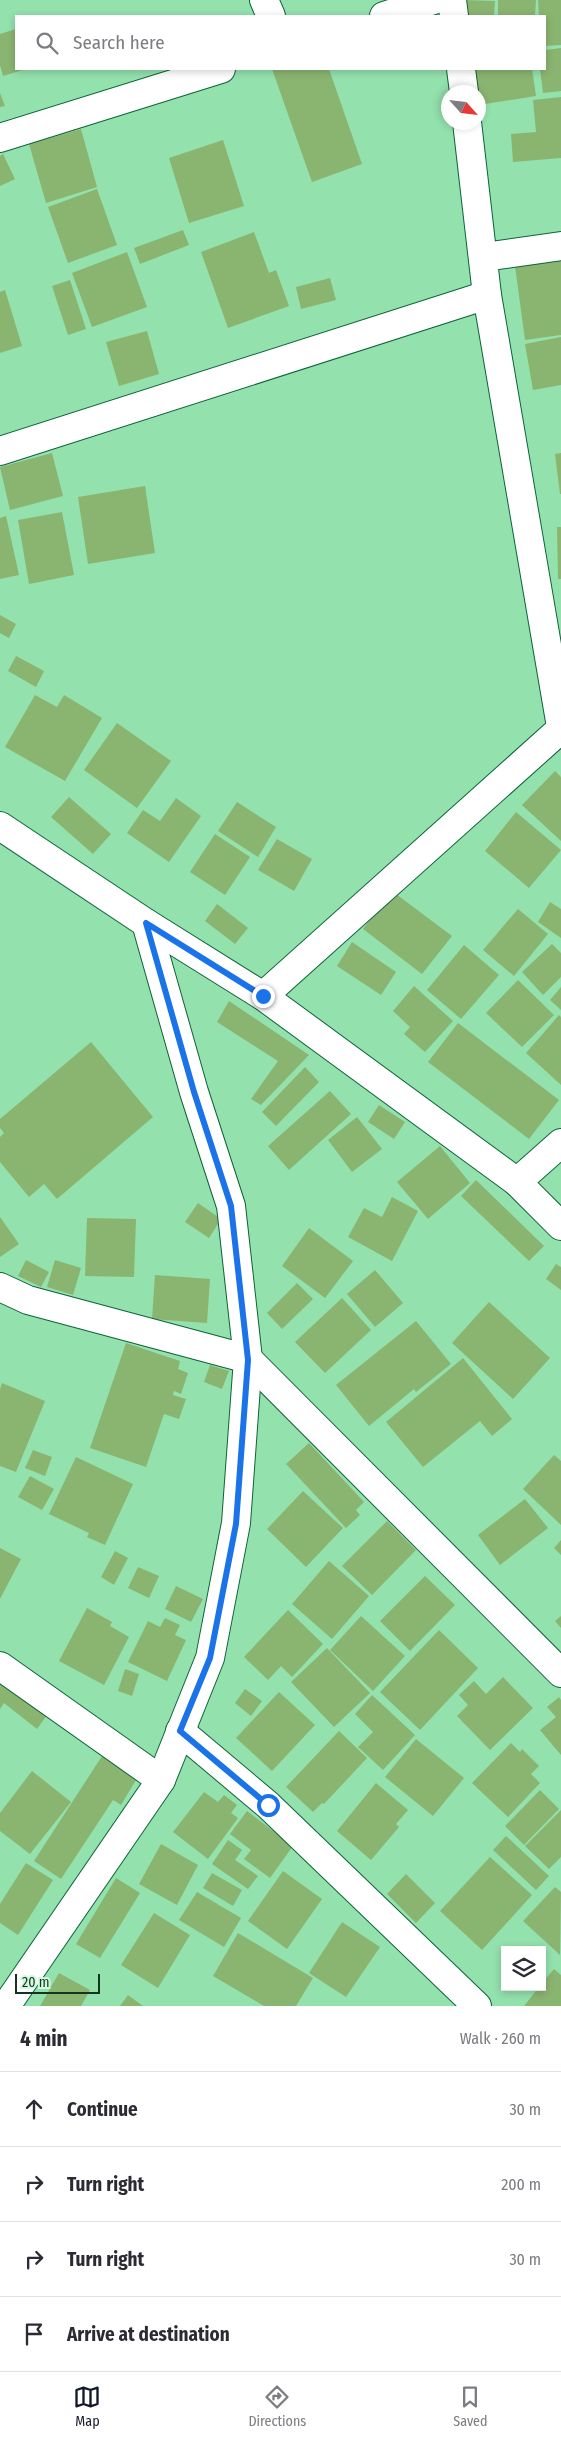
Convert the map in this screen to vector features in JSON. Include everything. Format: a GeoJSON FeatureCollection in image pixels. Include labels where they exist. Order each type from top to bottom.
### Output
{"type":"FeatureCollection","features":[{"type":"Feature","properties":{"kind":"street"},"geometry":{"type":"LineString","coordinates":[[264,0],[271,15]]}},
{"type":"Feature","properties":{"kind":"street"},"geometry":{"type":"LineString","coordinates":[[387,15],[434,0]]}},
{"type":"Feature","properties":{"kind":"street"},"geometry":{"type":"LineString","coordinates":[[452,0],[454,15]]}},
{"type":"Feature","properties":{"kind":"street"},"geometry":{"type":"LineString","coordinates":[[0,138],[217,70]]}},
{"type":"Feature","properties":{"kind":"street"},"geometry":{"type":"LineString","coordinates":[[461,70],[463,85]]}},
{"type":"Feature","properties":{"kind":"street"},"geometry":{"type":"LineString","coordinates":[[263,996],[561,728],[487,295],[468,130]]}},
{"type":"Feature","properties":{"kind":"street"},"geometry":{"type":"LineString","coordinates":[[484,257],[561,246]]}},
{"type":"Feature","properties":{"kind":"street"},"geometry":{"type":"LineString","coordinates":[[0,450],[487,295]]}},
{"type":"Feature","properties":{"kind":"street"},"geometry":{"type":"LineString","coordinates":[[0,826],[146,923],[263,996],[517,1182],[561,1226]]}},
{"type":"Feature","properties":{"kind":"street"},"geometry":{"type":"LineString","coordinates":[[6,2006],[161,1780],[210,1658],[236,1524],[248,1360],[231,1206],[194,1092],[146,923]]}},
{"type":"Feature","properties":{"kind":"street"},"geometry":{"type":"LineString","coordinates":[[517,1182],[561,1143]]}},
{"type":"Feature","properties":{"kind":"street"},"geometry":{"type":"LineString","coordinates":[[0,1287],[28,1300],[248,1360],[561,1673]]}},
{"type":"Feature","properties":{"kind":"street"},"geometry":{"type":"LineString","coordinates":[[0,1666],[161,1780]]}},
{"type":"Feature","properties":{"kind":"street"},"geometry":{"type":"LineString","coordinates":[[180,1731],[268,1805],[477,2006]]}},
{"type":"Feature","properties":{"kind":"building"},"geometry":{"type":"Polygon","coordinates":[[[463,0],[495,1],[494,15],[462,15],[463,0]]]}},
{"type":"Feature","properties":{"kind":"building"},"geometry":{"type":"Polygon","coordinates":[[[498,0],[536,0],[535,15],[498,15],[498,0]]]}},
{"type":"Feature","properties":{"kind":"building"},"geometry":{"type":"Polygon","coordinates":[[[538,0],[561,0],[561,45],[546,46],[546,15],[539,15],[538,0]]]}},
{"type":"Feature","properties":{"kind":"building"},"geometry":{"type":"Polygon","coordinates":[[[15,29],[15,70],[23,70],[3,76],[0,65],[0,34],[15,29]]]}},
{"type":"Feature","properties":{"kind":"building"},"geometry":{"type":"Polygon","coordinates":[[[561,48],[561,91],[543,93],[540,70],[546,70],[546,50],[561,48]]]}},
{"type":"Feature","properties":{"kind":"building"},"geometry":{"type":"Polygon","coordinates":[[[272,70],[329,70],[362,164],[312,182],[272,70]]]}},
{"type":"Feature","properties":{"kind":"building"},"geometry":{"type":"Polygon","coordinates":[[[473,70],[532,70],[536,96],[486,104],[486,85],[476,85],[473,70]]]}},
{"type":"Feature","properties":{"kind":"building"},"geometry":{"type":"Polygon","coordinates":[[[0,93],[5,106],[0,107],[0,93]]]}},
{"type":"Feature","properties":{"kind":"building"},"geometry":{"type":"Polygon","coordinates":[[[561,97],[561,158],[513,162],[511,134],[536,132],[533,100],[561,97]]]}},
{"type":"Feature","properties":{"kind":"building"},"geometry":{"type":"Polygon","coordinates":[[[81,129],[97,187],[46,203],[29,144],[81,129]]]}},
{"type":"Feature","properties":{"kind":"building"},"geometry":{"type":"Polygon","coordinates":[[[223,140],[244,206],[189,223],[169,158],[223,140]]]}},
{"type":"Feature","properties":{"kind":"building"},"geometry":{"type":"Polygon","coordinates":[[[3,154],[15,179],[0,186],[0,156],[3,154]]]}},
{"type":"Feature","properties":{"kind":"building"},"geometry":{"type":"Polygon","coordinates":[[[97,189],[117,245],[68,263],[48,207],[97,189]]]}},
{"type":"Feature","properties":{"kind":"building"},"geometry":{"type":"Polygon","coordinates":[[[183,230],[189,245],[140,264],[134,248],[183,230]]]}},
{"type":"Feature","properties":{"kind":"building"},"geometry":{"type":"Polygon","coordinates":[[[254,232],[269,273],[276,270],[289,306],[228,328],[201,252],[254,232]]]}},
{"type":"Feature","properties":{"kind":"building"},"geometry":{"type":"Polygon","coordinates":[[[127,252],[147,307],[92,327],[72,273],[127,252]]]}},
{"type":"Feature","properties":{"kind":"building"},"geometry":{"type":"Polygon","coordinates":[[[561,260],[561,335],[525,340],[515,266],[561,260]]]}},
{"type":"Feature","properties":{"kind":"building"},"geometry":{"type":"Polygon","coordinates":[[[330,278],[336,300],[301,309],[296,287],[330,278]]]}},
{"type":"Feature","properties":{"kind":"building"},"geometry":{"type":"Polygon","coordinates":[[[70,280],[86,329],[68,335],[52,286],[70,280]]]}},
{"type":"Feature","properties":{"kind":"building"},"geometry":{"type":"Polygon","coordinates":[[[5,290],[22,346],[0,353],[0,292],[5,290]]]}},
{"type":"Feature","properties":{"kind":"building"},"geometry":{"type":"Polygon","coordinates":[[[147,331],[159,374],[119,386],[106,342],[147,331]]]}},
{"type":"Feature","properties":{"kind":"building"},"geometry":{"type":"Polygon","coordinates":[[[561,337],[561,385],[533,390],[525,344],[561,337]]]}},
{"type":"Feature","properties":{"kind":"building"},"geometry":{"type":"Polygon","coordinates":[[[52,453],[63,496],[10,510],[0,467],[52,453]]]}},
{"type":"Feature","properties":{"kind":"building"},"geometry":{"type":"Polygon","coordinates":[[[561,453],[561,494],[560,494],[555,454],[561,453]]]}},
{"type":"Feature","properties":{"kind":"building"},"geometry":{"type":"Polygon","coordinates":[[[145,486],[155,553],[88,564],[78,497],[145,486]]]}},
{"type":"Feature","properties":{"kind":"building"},"geometry":{"type":"Polygon","coordinates":[[[62,512],[74,575],[29,584],[18,520],[62,512]]]}},
{"type":"Feature","properties":{"kind":"building"},"geometry":{"type":"Polygon","coordinates":[[[6,516],[19,575],[0,579],[0,518],[6,516]]]}},
{"type":"Feature","properties":{"kind":"building"},"geometry":{"type":"Polygon","coordinates":[[[557,527],[561,527],[561,579],[558,579],[557,527]]]}},
{"type":"Feature","properties":{"kind":"building"},"geometry":{"type":"Polygon","coordinates":[[[0,615],[16,624],[9,638],[0,633],[0,615]]]}},
{"type":"Feature","properties":{"kind":"building"},"geometry":{"type":"Polygon","coordinates":[[[16,656],[44,671],[36,687],[8,671],[16,656]]]}},
{"type":"Feature","properties":{"kind":"building"},"geometry":{"type":"Polygon","coordinates":[[[35,695],[57,707],[64,695],[102,718],[65,781],[5,747],[35,695]]]}},
{"type":"Feature","properties":{"kind":"building"},"geometry":{"type":"Polygon","coordinates":[[[117,723],[171,761],[137,808],[84,770],[117,723]]]}},
{"type":"Feature","properties":{"kind":"building"},"geometry":{"type":"Polygon","coordinates":[[[555,771],[561,777],[561,841],[522,805],[555,771]]]}},
{"type":"Feature","properties":{"kind":"building"},"geometry":{"type":"Polygon","coordinates":[[[69,797],[111,834],[93,854],[51,817],[69,797]]]}},
{"type":"Feature","properties":{"kind":"building"},"geometry":{"type":"Polygon","coordinates":[[[176,798],[201,816],[169,862],[127,833],[143,810],[160,821],[176,798]]]}},
{"type":"Feature","properties":{"kind":"building"},"geometry":{"type":"Polygon","coordinates":[[[237,802],[276,827],[258,857],[218,831],[237,802]]]}},
{"type":"Feature","properties":{"kind":"building"},"geometry":{"type":"Polygon","coordinates":[[[516,812],[561,850],[529,888],[485,851],[516,812]]]}},
{"type":"Feature","properties":{"kind":"building"},"geometry":{"type":"Polygon","coordinates":[[[215,834],[250,857],[225,895],[190,872],[215,834]]]}},
{"type":"Feature","properties":{"kind":"building"},"geometry":{"type":"Polygon","coordinates":[[[277,839],[312,859],[294,891],[258,870],[277,839]]]}},
{"type":"Feature","properties":{"kind":"building"},"geometry":{"type":"Polygon","coordinates":[[[392,891],[452,936],[422,974],[363,929],[392,891]]]}},
{"type":"Feature","properties":{"kind":"building"},"geometry":{"type":"Polygon","coordinates":[[[550,902],[561,909],[561,938],[538,922],[550,902]]]}},
{"type":"Feature","properties":{"kind":"building"},"geometry":{"type":"Polygon","coordinates":[[[217,904],[248,928],[235,944],[205,921],[217,904]]]}},
{"type":"Feature","properties":{"kind":"building"},"geometry":{"type":"Polygon","coordinates":[[[518,909],[548,934],[514,976],[483,950],[518,909]]]}},
{"type":"Feature","properties":{"kind":"building"},"geometry":{"type":"Polygon","coordinates":[[[352,942],[396,972],[381,995],[337,966],[352,942]]]}},
{"type":"Feature","properties":{"kind":"building"},"geometry":{"type":"Polygon","coordinates":[[[552,944],[561,953],[561,977],[543,995],[522,972],[552,944]]]}},
{"type":"Feature","properties":{"kind":"building"},"geometry":{"type":"Polygon","coordinates":[[[464,945],[499,975],[461,1019],[427,990],[464,945]]]}},
{"type":"Feature","properties":{"kind":"building"},"geometry":{"type":"Polygon","coordinates":[[[518,980],[554,1015],[522,1047],[486,1013],[518,980]]]}},
{"type":"Feature","properties":{"kind":"building"},"geometry":{"type":"Polygon","coordinates":[[[414,986],[453,1021],[425,1052],[404,1034],[410,1027],[393,1011],[414,986]]]}},
{"type":"Feature","properties":{"kind":"building"},"geometry":{"type":"Polygon","coordinates":[[[561,987],[561,1010],[550,1000],[561,987]]]}},
{"type":"Feature","properties":{"kind":"building"},"geometry":{"type":"Polygon","coordinates":[[[229,1001],[309,1055],[261,1105],[251,1099],[278,1061],[217,1022],[229,1001]]]}},
{"type":"Feature","properties":{"kind":"building"},"geometry":{"type":"Polygon","coordinates":[[[559,1015],[561,1017],[561,1085],[526,1053],[559,1015]]]}},
{"type":"Feature","properties":{"kind":"building"},"geometry":{"type":"Polygon","coordinates":[[[458,1023],[559,1100],[529,1139],[428,1062],[458,1023]]]}},
{"type":"Feature","properties":{"kind":"building"},"geometry":{"type":"Polygon","coordinates":[[[91,1042],[153,1117],[57,1199],[44,1184],[29,1197],[0,1162],[0,1137],[4,1133],[0,1128],[0,1119],[91,1042]]]}},
{"type":"Feature","properties":{"kind":"building"},"geometry":{"type":"Polygon","coordinates":[[[305,1067],[319,1082],[276,1126],[262,1112],[305,1067]]]}},
{"type":"Feature","properties":{"kind":"building"},"geometry":{"type":"Polygon","coordinates":[[[330,1091],[351,1114],[289,1170],[268,1146],[330,1091]]]}},
{"type":"Feature","properties":{"kind":"building"},"geometry":{"type":"Polygon","coordinates":[[[379,1105],[405,1122],[394,1139],[368,1122],[379,1105]]]}},
{"type":"Feature","properties":{"kind":"building"},"geometry":{"type":"Polygon","coordinates":[[[357,1117],[382,1149],[352,1172],[328,1140],[357,1117]]]}},
{"type":"Feature","properties":{"kind":"building"},"geometry":{"type":"Polygon","coordinates":[[[440,1146],[470,1183],[428,1219],[397,1182],[440,1146]]]}},
{"type":"Feature","properties":{"kind":"building"},"geometry":{"type":"Polygon","coordinates":[[[476,1180],[544,1246],[529,1261],[461,1196],[476,1180]]]}},
{"type":"Feature","properties":{"kind":"building"},"geometry":{"type":"Polygon","coordinates":[[[392,1197],[418,1211],[392,1261],[348,1237],[364,1208],[382,1217],[392,1197]]]}},
{"type":"Feature","properties":{"kind":"building"},"geometry":{"type":"Polygon","coordinates":[[[198,1203],[221,1219],[209,1238],[185,1222],[198,1203]]]}},
{"type":"Feature","properties":{"kind":"building"},"geometry":{"type":"Polygon","coordinates":[[[0,1217],[19,1244],[0,1257],[0,1217]]]}},
{"type":"Feature","properties":{"kind":"building"},"geometry":{"type":"Polygon","coordinates":[[[87,1218],[136,1219],[134,1277],[85,1276],[87,1218]]]}},
{"type":"Feature","properties":{"kind":"building"},"geometry":{"type":"Polygon","coordinates":[[[309,1228],[353,1261],[325,1298],[282,1266],[309,1228]]]}},
{"type":"Feature","properties":{"kind":"building"},"geometry":{"type":"Polygon","coordinates":[[[26,1260],[49,1272],[41,1287],[18,1276],[26,1260]]]}},
{"type":"Feature","properties":{"kind":"building"},"geometry":{"type":"Polygon","coordinates":[[[55,1260],[81,1268],[73,1295],[47,1287],[55,1260]]]}},
{"type":"Feature","properties":{"kind":"building"},"geometry":{"type":"Polygon","coordinates":[[[556,1264],[561,1267],[561,1290],[546,1279],[556,1264]]]}},
{"type":"Feature","properties":{"kind":"building"},"geometry":{"type":"Polygon","coordinates":[[[375,1270],[403,1303],[375,1327],[347,1294],[375,1270]]]}},
{"type":"Feature","properties":{"kind":"building"},"geometry":{"type":"Polygon","coordinates":[[[155,1275],[210,1279],[207,1323],[152,1319],[155,1275]]]}},
{"type":"Feature","properties":{"kind":"building"},"geometry":{"type":"Polygon","coordinates":[[[297,1283],[313,1299],[282,1329],[267,1313],[297,1283]]]}},
{"type":"Feature","properties":{"kind":"building"},"geometry":{"type":"Polygon","coordinates":[[[342,1298],[371,1330],[325,1373],[295,1342],[342,1298]]]}},
{"type":"Feature","properties":{"kind":"building"},"geometry":{"type":"Polygon","coordinates":[[[489,1302],[550,1358],[513,1399],[452,1343],[489,1302]]]}},
{"type":"Feature","properties":{"kind":"building"},"geometry":{"type":"Polygon","coordinates":[[[416,1321],[451,1364],[416,1392],[414,1389],[369,1426],[336,1385],[416,1321]]]}},
{"type":"Feature","properties":{"kind":"building"},"geometry":{"type":"Polygon","coordinates":[[[126,1343],[180,1361],[178,1369],[188,1373],[181,1394],[174,1391],[173,1395],[186,1399],[179,1419],[164,1414],[146,1467],[90,1448],[126,1343]]]}},
{"type":"Feature","properties":{"kind":"building"},"geometry":{"type":"Polygon","coordinates":[[[463,1358],[512,1419],[492,1436],[480,1421],[423,1467],[386,1422],[463,1358]]]}},
{"type":"Feature","properties":{"kind":"building"},"geometry":{"type":"Polygon","coordinates":[[[210,1365],[229,1371],[222,1389],[204,1382],[210,1365]]]}},
{"type":"Feature","properties":{"kind":"building"},"geometry":{"type":"Polygon","coordinates":[[[2,1383],[45,1401],[16,1472],[0,1466],[0,1389],[2,1383]]]}},
{"type":"Feature","properties":{"kind":"building"},"geometry":{"type":"Polygon","coordinates":[[[309,1443],[364,1502],[356,1510],[360,1515],[346,1528],[286,1464],[309,1443]]]}},
{"type":"Feature","properties":{"kind":"building"},"geometry":{"type":"Polygon","coordinates":[[[33,1450],[52,1457],[45,1476],[25,1468],[33,1450]]]}},
{"type":"Feature","properties":{"kind":"building"},"geometry":{"type":"Polygon","coordinates":[[[554,1455],[561,1461],[561,1525],[523,1489],[554,1455]]]}},
{"type":"Feature","properties":{"kind":"building"},"geometry":{"type":"Polygon","coordinates":[[[76,1457],[133,1484],[105,1545],[87,1537],[89,1533],[49,1514],[76,1457]]]}},
{"type":"Feature","properties":{"kind":"building"},"geometry":{"type":"Polygon","coordinates":[[[30,1476],[54,1489],[42,1510],[18,1497],[30,1476]]]}},
{"type":"Feature","properties":{"kind":"building"},"geometry":{"type":"Polygon","coordinates":[[[303,1491],[343,1528],[306,1567],[267,1529],[303,1491]]]}},
{"type":"Feature","properties":{"kind":"building"},"geometry":{"type":"Polygon","coordinates":[[[525,1499],[548,1528],[500,1565],[478,1535],[525,1499]]]}},
{"type":"Feature","properties":{"kind":"building"},"geometry":{"type":"Polygon","coordinates":[[[387,1521],[416,1550],[372,1595],[342,1566],[387,1521]]]}},
{"type":"Feature","properties":{"kind":"building"},"geometry":{"type":"Polygon","coordinates":[[[561,1540],[561,1555],[554,1548],[561,1540]]]}},
{"type":"Feature","properties":{"kind":"building"},"geometry":{"type":"Polygon","coordinates":[[[0,1548],[21,1559],[0,1599],[0,1548]]]}},
{"type":"Feature","properties":{"kind":"building"},"geometry":{"type":"Polygon","coordinates":[[[115,1551],[128,1558],[114,1585],[101,1577],[115,1551]]]}},
{"type":"Feature","properties":{"kind":"building"},"geometry":{"type":"Polygon","coordinates":[[[329,1561],[369,1596],[332,1639],[292,1604],[329,1561]]]}},
{"type":"Feature","properties":{"kind":"building"},"geometry":{"type":"Polygon","coordinates":[[[138,1567],[159,1576],[149,1598],[128,1588],[138,1567]]]}},
{"type":"Feature","properties":{"kind":"building"},"geometry":{"type":"Polygon","coordinates":[[[425,1576],[455,1605],[410,1651],[380,1621],[425,1576]]]}},
{"type":"Feature","properties":{"kind":"building"},"geometry":{"type":"Polygon","coordinates":[[[176,1586],[203,1599],[191,1622],[165,1609],[176,1586]]]}},
{"type":"Feature","properties":{"kind":"building"},"geometry":{"type":"Polygon","coordinates":[[[87,1608],[112,1622],[110,1626],[129,1637],[104,1685],[59,1661],[87,1608]]]}},
{"type":"Feature","properties":{"kind":"building"},"geometry":{"type":"Polygon","coordinates":[[[288,1610],[323,1644],[292,1677],[281,1666],[268,1680],[244,1657],[288,1610]]]}},
{"type":"Feature","properties":{"kind":"building"},"geometry":{"type":"Polygon","coordinates":[[[361,1616],[405,1656],[373,1691],[330,1650],[361,1616]]]}},
{"type":"Feature","properties":{"kind":"building"},"geometry":{"type":"Polygon","coordinates":[[[561,1616],[561,1628],[555,1621],[561,1616]]]}},
{"type":"Feature","properties":{"kind":"building"},"geometry":{"type":"Polygon","coordinates":[[[165,1618],[180,1625],[175,1635],[186,1640],[167,1681],[128,1662],[148,1621],[160,1627],[165,1618]]]}},
{"type":"Feature","properties":{"kind":"building"},"geometry":{"type":"Polygon","coordinates":[[[439,1630],[478,1668],[420,1730],[380,1692],[439,1630]]]}},
{"type":"Feature","properties":{"kind":"building"},"geometry":{"type":"Polygon","coordinates":[[[327,1648],[370,1693],[334,1727],[291,1682],[327,1648]]]}},
{"type":"Feature","properties":{"kind":"building"},"geometry":{"type":"Polygon","coordinates":[[[125,1669],[139,1674],[132,1696],[118,1691],[125,1669]]]}},
{"type":"Feature","properties":{"kind":"building"},"geometry":{"type":"Polygon","coordinates":[[[503,1677],[533,1708],[490,1750],[457,1716],[468,1705],[459,1695],[474,1681],[486,1694],[503,1677]]]}},
{"type":"Feature","properties":{"kind":"building"},"geometry":{"type":"Polygon","coordinates":[[[0,1680],[47,1715],[37,1729],[4,1703],[0,1709],[0,1680]]]}},
{"type":"Feature","properties":{"kind":"building"},"geometry":{"type":"Polygon","coordinates":[[[245,1689],[262,1701],[251,1716],[235,1703],[245,1689]]]}},
{"type":"Feature","properties":{"kind":"building"},"geometry":{"type":"Polygon","coordinates":[[[279,1692],[315,1725],[272,1771],[236,1738],[279,1692]]]}},
{"type":"Feature","properties":{"kind":"building"},"geometry":{"type":"Polygon","coordinates":[[[372,1695],[415,1735],[383,1770],[358,1747],[373,1732],[355,1714],[372,1695]]]}},
{"type":"Feature","properties":{"kind":"building"},"geometry":{"type":"Polygon","coordinates":[[[559,1697],[561,1700],[561,1755],[540,1730],[556,1717],[547,1707],[559,1697]]]}},
{"type":"Feature","properties":{"kind":"building"},"geometry":{"type":"Polygon","coordinates":[[[339,1731],[367,1758],[324,1804],[322,1803],[313,1812],[286,1787],[339,1731]]]}},
{"type":"Feature","properties":{"kind":"building"},"geometry":{"type":"Polygon","coordinates":[[[416,1739],[464,1778],[433,1816],[385,1777],[416,1739]]]}},
{"type":"Feature","properties":{"kind":"building"},"geometry":{"type":"Polygon","coordinates":[[[511,1743],[520,1752],[522,1749],[539,1766],[531,1774],[540,1783],[508,1817],[472,1783],[511,1743]]]}},
{"type":"Feature","properties":{"kind":"building"},"geometry":{"type":"Polygon","coordinates":[[[104,1753],[139,1775],[121,1805],[113,1800],[61,1879],[34,1861],[104,1753]]]}},
{"type":"Feature","properties":{"kind":"building"},"geometry":{"type":"Polygon","coordinates":[[[32,1771],[71,1802],[30,1854],[0,1831],[0,1813],[32,1771]]]}},
{"type":"Feature","properties":{"kind":"building"},"geometry":{"type":"Polygon","coordinates":[[[376,1783],[408,1810],[396,1824],[399,1827],[371,1860],[337,1831],[376,1783]]]}},
{"type":"Feature","properties":{"kind":"building"},"geometry":{"type":"Polygon","coordinates":[[[540,1790],[559,1809],[524,1845],[505,1826],[540,1790]]]}},
{"type":"Feature","properties":{"kind":"building"},"geometry":{"type":"Polygon","coordinates":[[[204,1792],[218,1802],[224,1795],[237,1805],[231,1813],[238,1818],[208,1859],[173,1832],[204,1792]]]}},
{"type":"Feature","properties":{"kind":"building"},"geometry":{"type":"Polygon","coordinates":[[[561,1810],[561,1857],[549,1869],[525,1846],[561,1810]]]}},
{"type":"Feature","properties":{"kind":"building"},"geometry":{"type":"Polygon","coordinates":[[[247,1811],[293,1846],[270,1878],[244,1859],[251,1850],[230,1834],[247,1811]]]}},
{"type":"Feature","properties":{"kind":"building"},"geometry":{"type":"Polygon","coordinates":[[[506,1836],[549,1876],[536,1890],[493,1850],[506,1836]]]}},
{"type":"Feature","properties":{"kind":"building"},"geometry":{"type":"Polygon","coordinates":[[[228,1840],[242,1850],[235,1860],[258,1876],[248,1889],[212,1864],[228,1840]]]}},
{"type":"Feature","properties":{"kind":"building"},"geometry":{"type":"Polygon","coordinates":[[[161,1844],[198,1865],[177,1905],[139,1884],[161,1844]]]}},
{"type":"Feature","properties":{"kind":"building"},"geometry":{"type":"Polygon","coordinates":[[[490,1857],[532,1895],[482,1950],[440,1911],[490,1857]]]}},
{"type":"Feature","properties":{"kind":"building"},"geometry":{"type":"Polygon","coordinates":[[[26,1863],[53,1880],[18,1935],[0,1923],[0,1904],[26,1863]]]}},
{"type":"Feature","properties":{"kind":"building"},"geometry":{"type":"Polygon","coordinates":[[[283,1871],[322,1899],[287,1949],[248,1921],[283,1871]]]}},
{"type":"Feature","properties":{"kind":"building"},"geometry":{"type":"Polygon","coordinates":[[[212,1873],[242,1890],[233,1906],[203,1888],[212,1873]]]}},
{"type":"Feature","properties":{"kind":"building"},"geometry":{"type":"Polygon","coordinates":[[[406,1874],[435,1903],[416,1923],[387,1894],[406,1874]]]}},
{"type":"Feature","properties":{"kind":"building"},"geometry":{"type":"Polygon","coordinates":[[[116,1878],[140,1893],[100,1958],[76,1944],[116,1878]]]}},
{"type":"Feature","properties":{"kind":"building"},"geometry":{"type":"Polygon","coordinates":[[[555,1887],[561,1892],[560,1955],[523,1921],[555,1887]]]}},
{"type":"Feature","properties":{"kind":"building"},"geometry":{"type":"Polygon","coordinates":[[[197,1892],[241,1918],[224,1947],[179,1920],[197,1892]]]}},
{"type":"Feature","properties":{"kind":"building"},"geometry":{"type":"Polygon","coordinates":[[[154,1913],[190,1935],[158,1988],[121,1965],[154,1913]]]}},
{"type":"Feature","properties":{"kind":"building"},"geometry":{"type":"Polygon","coordinates":[[[342,1922],[380,1947],[346,1997],[309,1973],[342,1922]]]}},
{"type":"Feature","properties":{"kind":"building"},"geometry":{"type":"Polygon","coordinates":[[[238,1933],[313,1978],[296,2006],[264,2006],[213,1976],[238,1933]]]}},
{"type":"Feature","properties":{"kind":"building"},"geometry":{"type":"Polygon","coordinates":[[[554,1969],[561,1975],[561,2006],[524,2006],[536,1991],[546,1991],[546,1978],[554,1969]]]}},
{"type":"Feature","properties":{"kind":"building"},"geometry":{"type":"Polygon","coordinates":[[[59,1973],[90,1990],[81,2006],[40,2006],[59,1973]]]}},
{"type":"Feature","properties":{"kind":"building"},"geometry":{"type":"Polygon","coordinates":[[[128,1995],[143,2006],[120,2006],[128,1995]]]}},
{"type":"Feature","properties":{"kind":"route"},"geometry":{"type":"LineString","coordinates":[[263,996],[146,923],[194,1092],[231,1206],[248,1360],[236,1524],[210,1658],[180,1731],[268,1805]]}}]}
